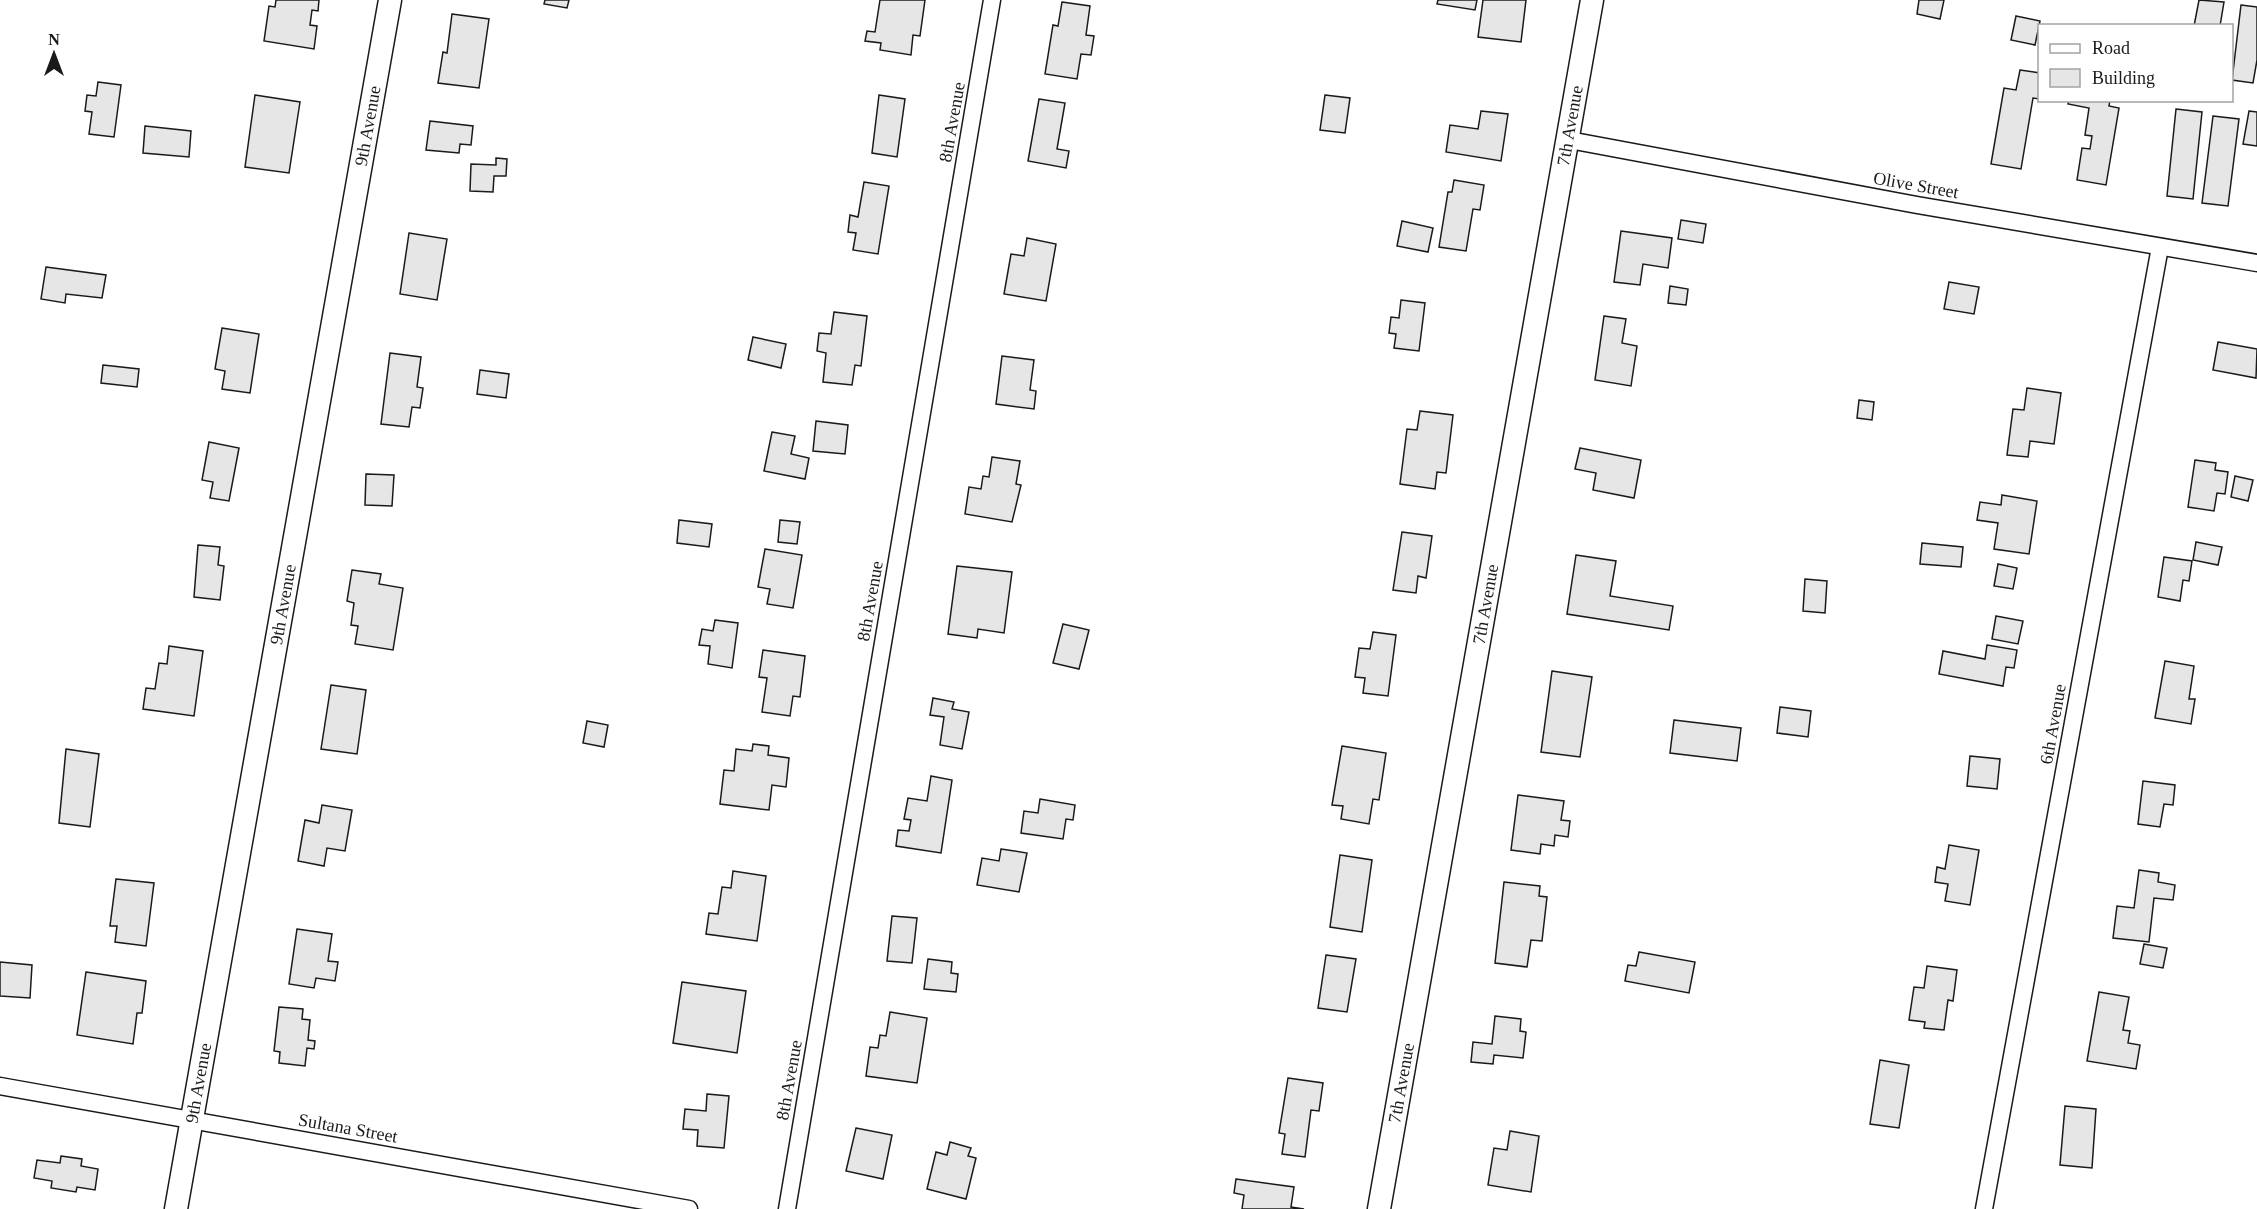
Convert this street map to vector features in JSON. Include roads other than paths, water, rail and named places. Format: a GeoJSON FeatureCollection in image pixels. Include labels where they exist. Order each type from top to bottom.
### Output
{"type":"FeatureCollection","features":[{"type":"Feature","properties":{"kind":"street","name":"9th Avenue"},"geometry":{"type":"LineString","coordinates":[[176,1209],[390,0]]}},
{"type":"Feature","properties":{"kind":"street","name":"8th Avenue"},"geometry":{"type":"LineString","coordinates":[[787,1209],[992,0]]}},
{"type":"Feature","properties":{"kind":"street","name":"7th Avenue"},"geometry":{"type":"LineString","coordinates":[[1379,1209],[1592,0]]}},
{"type":"Feature","properties":{"kind":"street","name":"Olive Street"},"geometry":{"type":"LineString","coordinates":[[1569,140],[1917,205],[2257,263]]}},
{"type":"Feature","properties":{"kind":"street","name":"6th Avenue"},"geometry":{"type":"LineString","coordinates":[[1984,1209],[2160,247]]}},
{"type":"Feature","properties":{"kind":"street","name":"Sultana Street"},"geometry":{"type":"LineString","coordinates":[[0,1086],[689,1209]]}}]}
